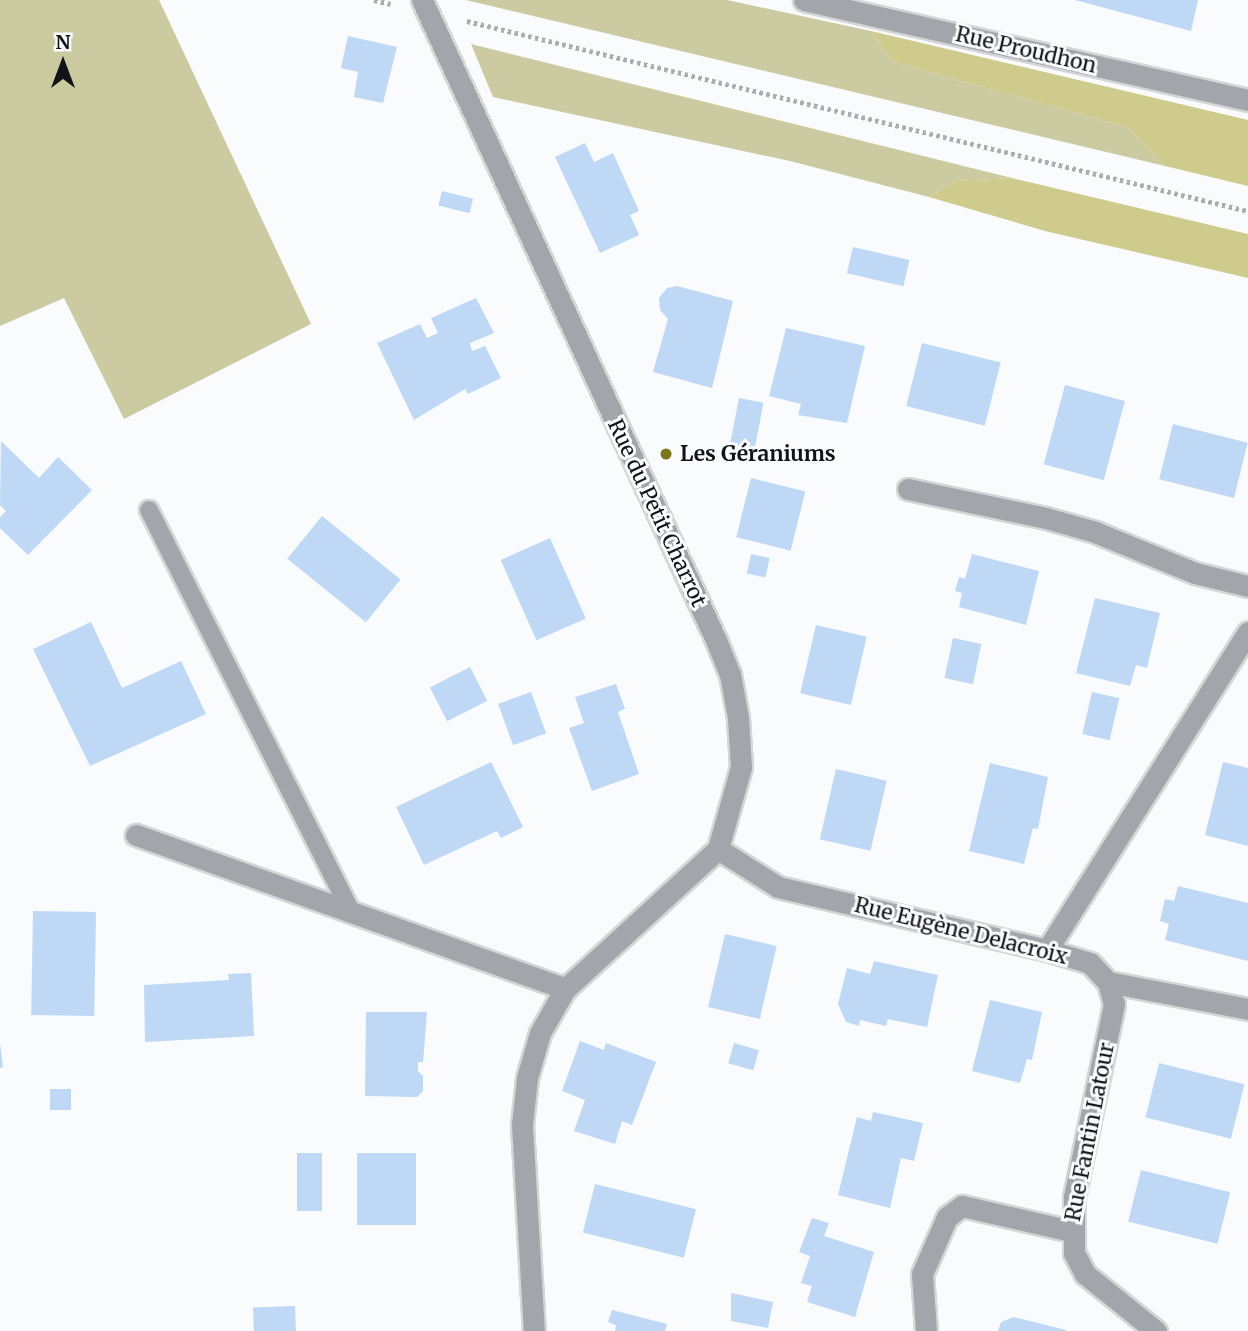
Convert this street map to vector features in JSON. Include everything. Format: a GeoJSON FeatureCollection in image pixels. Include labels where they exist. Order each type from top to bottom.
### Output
{"type":"FeatureCollection","features":[{"type":"Feature","properties":{"kind":"street","name":"Rue Proudhon"},"geometry":{"type":"LineString","coordinates":[[804,0],[1248,100]]}},
{"type":"Feature","properties":{"kind":"street","name":"Rue du Petit Charrot"},"geometry":{"type":"LineString","coordinates":[[424,6],[730,674],[741,767],[718,849]]}},
{"type":"Feature","properties":{"kind":"street"},"geometry":{"type":"LineString","coordinates":[[908,489],[1046,518],[1095,532],[1195,573],[1248,586]]}},
{"type":"Feature","properties":{"kind":"street"},"geometry":{"type":"LineString","coordinates":[[1047,950],[1248,632]]}},
{"type":"Feature","properties":{"kind":"street"},"geometry":{"type":"LineString","coordinates":[[136,835],[349,908],[565,989]]}},
{"type":"Feature","properties":{"kind":"street","name":"Rue Eugène Delacroix"},"geometry":{"type":"LineString","coordinates":[[718,849],[778,887],[1047,950],[1090,963],[1108,982],[1248,1010]]}},
{"type":"Feature","properties":{"kind":"street"},"geometry":{"type":"LineString","coordinates":[[534,1331],[523,1113],[527,1078],[540,1033],[565,989],[718,849]]}},
{"type":"Feature","properties":{"kind":"street","name":"Rue Fantin Latour"},"geometry":{"type":"LineString","coordinates":[[1108,982],[1114,1004],[1071,1231],[1074,1253],[1085,1273],[1156,1331]]}},
{"type":"Feature","properties":{"kind":"street"},"geometry":{"type":"LineString","coordinates":[[926,1331],[922,1274],[947,1217],[962,1206],[1071,1231]]}},
{"type":"Feature","properties":{"kind":"lane"},"geometry":{"type":"LineString","coordinates":[[149,510],[349,908]]}},
{"type":"Feature","properties":{"kind":"path"},"geometry":{"type":"LineString","coordinates":[[374,0],[424,6],[1248,211]]}},
{"type":"Feature","properties":{"kind":"green space"},"geometry":{"type":"Polygon","coordinates":[[[0,0],[159,0],[311,324],[124,419],[64,298],[0,326],[0,0]]]}},
{"type":"Feature","properties":{"kind":"green space"},"geometry":{"type":"Polygon","coordinates":[[[466,0],[727,0],[871,31],[893,62],[1127,127],[1165,166],[466,0]]]}},
{"type":"Feature","properties":{"kind":"green space"},"geometry":{"type":"Polygon","coordinates":[[[471,44],[1012,178],[955,181],[929,197],[790,161],[493,97],[471,44]]]}},
{"type":"Feature","properties":{"kind":"shaded area"},"geometry":{"type":"Polygon","coordinates":[[[871,31],[1248,120],[1248,186],[1165,166],[1127,127],[893,62],[871,31]]]}},
{"type":"Feature","properties":{"kind":"shaded area"},"geometry":{"type":"Polygon","coordinates":[[[1012,178],[1248,234],[1248,278],[1045,231],[929,197],[955,181],[1012,178]]]}},
{"type":"Feature","properties":{"kind":"building"},"geometry":{"type":"Polygon","coordinates":[[[1075,0],[1198,0],[1191,31],[1075,0]]]}},
{"type":"Feature","properties":{"kind":"building"},"geometry":{"type":"Polygon","coordinates":[[[348,36],[397,47],[383,103],[354,97],[358,72],[341,68],[348,36]]]}},
{"type":"Feature","properties":{"kind":"building"},"geometry":{"type":"Polygon","coordinates":[[[585,143],[594,162],[613,153],[639,211],[630,215],[639,235],[600,253],[555,157],[585,143]]]}},
{"type":"Feature","properties":{"kind":"building"},"geometry":{"type":"Polygon","coordinates":[[[442,191],[473,199],[469,213],[438,206],[442,191]]]}},
{"type":"Feature","properties":{"kind":"building"},"geometry":{"type":"Polygon","coordinates":[[[853,247],[910,260],[903,286],[847,273],[853,247]]]}},
{"type":"Feature","properties":{"kind":"building"},"geometry":{"type":"Polygon","coordinates":[[[677,286],[733,301],[712,388],[653,372],[668,319],[660,310],[659,298],[667,288],[677,286]]]}},
{"type":"Feature","properties":{"kind":"building"},"geometry":{"type":"Polygon","coordinates":[[[476,298],[494,333],[470,343],[472,351],[485,346],[501,378],[468,394],[465,389],[414,420],[377,343],[420,324],[427,338],[438,333],[431,318],[476,298]]]}},
{"type":"Feature","properties":{"kind":"building"},"geometry":{"type":"Polygon","coordinates":[[[786,328],[865,346],[847,423],[798,415],[801,404],[769,396],[786,328]]]}},
{"type":"Feature","properties":{"kind":"building"},"geometry":{"type":"Polygon","coordinates":[[[922,343],[1001,363],[985,426],[906,406],[922,343]]]}},
{"type":"Feature","properties":{"kind":"building"},"geometry":{"type":"Polygon","coordinates":[[[1065,385],[1125,401],[1104,480],[1044,464],[1065,385]]]}},
{"type":"Feature","properties":{"kind":"building"},"geometry":{"type":"Polygon","coordinates":[[[739,398],[764,403],[754,452],[729,447],[739,398]]]}},
{"type":"Feature","properties":{"kind":"building"},"geometry":{"type":"Polygon","coordinates":[[[1173,424],[1248,443],[1234,498],[1159,479],[1173,424]]]}},
{"type":"Feature","properties":{"kind":"building"},"geometry":{"type":"Polygon","coordinates":[[[1,441],[39,478],[58,457],[92,490],[28,555],[0,528],[0,517],[6,511],[0,505],[1,441]]]}},
{"type":"Feature","properties":{"kind":"building"},"geometry":{"type":"Polygon","coordinates":[[[751,478],[805,492],[791,551],[736,537],[751,478]]]}},
{"type":"Feature","properties":{"kind":"building"},"geometry":{"type":"Polygon","coordinates":[[[322,516],[400,580],[366,622],[287,559],[322,516]]]}},
{"type":"Feature","properties":{"kind":"building"},"geometry":{"type":"Polygon","coordinates":[[[550,538],[586,618],[536,640],[501,560],[550,538]]]}},
{"type":"Feature","properties":{"kind":"building"},"geometry":{"type":"Polygon","coordinates":[[[751,554],[770,558],[765,578],[747,574],[751,554]]]}},
{"type":"Feature","properties":{"kind":"building"},"geometry":{"type":"Polygon","coordinates":[[[972,554],[1039,571],[1026,625],[959,607],[962,593],[955,591],[959,577],[965,579],[972,554]]]}},
{"type":"Feature","properties":{"kind":"building"},"geometry":{"type":"Polygon","coordinates":[[[1095,598],[1160,613],[1147,668],[1136,665],[1130,686],[1076,673],[1095,598]]]}},
{"type":"Feature","properties":{"kind":"building"},"geometry":{"type":"Polygon","coordinates":[[[91,622],[122,688],[181,661],[206,714],[90,766],[33,649],[91,622]]]}},
{"type":"Feature","properties":{"kind":"building"},"geometry":{"type":"Polygon","coordinates":[[[816,625],[867,637],[851,705],[800,693],[816,625]]]}},
{"type":"Feature","properties":{"kind":"building"},"geometry":{"type":"Polygon","coordinates":[[[953,638],[981,644],[973,684],[944,678],[953,638]]]}},
{"type":"Feature","properties":{"kind":"building"},"geometry":{"type":"Polygon","coordinates":[[[470,667],[487,701],[447,721],[430,687],[470,667]]]}},
{"type":"Feature","properties":{"kind":"building"},"geometry":{"type":"Polygon","coordinates":[[[616,684],[625,709],[618,712],[639,774],[592,791],[569,728],[584,723],[575,697],[616,684]]]}},
{"type":"Feature","properties":{"kind":"building"},"geometry":{"type":"Polygon","coordinates":[[[531,692],[546,733],[513,745],[498,704],[531,692]]]}},
{"type":"Feature","properties":{"kind":"building"},"geometry":{"type":"Polygon","coordinates":[[[1092,692],[1119,698],[1110,740],[1082,734],[1092,692]]]}},
{"type":"Feature","properties":{"kind":"building"},"geometry":{"type":"Polygon","coordinates":[[[491,762],[523,827],[501,838],[497,831],[424,865],[396,807],[491,762]]]}},
{"type":"Feature","properties":{"kind":"building"},"geometry":{"type":"Polygon","coordinates":[[[1223,762],[1248,768],[1248,846],[1205,835],[1223,762]]]}},
{"type":"Feature","properties":{"kind":"building"},"geometry":{"type":"Polygon","coordinates":[[[990,763],[1048,777],[1038,829],[1033,828],[1024,864],[969,851],[990,763]]]}},
{"type":"Feature","properties":{"kind":"building"},"geometry":{"type":"Polygon","coordinates":[[[836,769],[887,781],[870,851],[820,839],[836,769]]]}},
{"type":"Feature","properties":{"kind":"building"},"geometry":{"type":"Polygon","coordinates":[[[1178,886],[1248,903],[1248,961],[1165,940],[1169,924],[1160,921],[1165,899],[1174,901],[1178,886]]]}},
{"type":"Feature","properties":{"kind":"building"},"geometry":{"type":"Polygon","coordinates":[[[33,911],[96,912],[94,1016],[31,1015],[33,911]]]}},
{"type":"Feature","properties":{"kind":"building"},"geometry":{"type":"Polygon","coordinates":[[[725,934],[777,946],[760,1019],[708,1007],[725,934]]]}},
{"type":"Feature","properties":{"kind":"building"},"geometry":{"type":"Polygon","coordinates":[[[874,961],[938,975],[927,1027],[888,1019],[886,1026],[860,1020],[859,1026],[846,1022],[838,1004],[847,968],[870,974],[874,961]]]}},
{"type":"Feature","properties":{"kind":"building"},"geometry":{"type":"Polygon","coordinates":[[[251,973],[254,1036],[145,1042],[144,985],[229,980],[228,974],[251,973]]]}},
{"type":"Feature","properties":{"kind":"building"},"geometry":{"type":"Polygon","coordinates":[[[990,1000],[1042,1012],[1032,1060],[1027,1059],[1020,1083],[972,1071],[990,1000]]]}},
{"type":"Feature","properties":{"kind":"building"},"geometry":{"type":"Polygon","coordinates":[[[366,1012],[427,1012],[423,1062],[418,1062],[418,1071],[423,1076],[423,1091],[417,1097],[365,1096],[366,1012]]]}},
{"type":"Feature","properties":{"kind":"building"},"geometry":{"type":"Polygon","coordinates":[[[580,1041],[604,1050],[606,1043],[656,1062],[632,1125],[622,1121],[615,1144],[574,1131],[585,1100],[562,1091],[580,1041]]]}},
{"type":"Feature","properties":{"kind":"building"},"geometry":{"type":"Polygon","coordinates":[[[0,1043],[3,1067],[0,1068],[0,1043]]]}},
{"type":"Feature","properties":{"kind":"building"},"geometry":{"type":"Polygon","coordinates":[[[734,1043],[759,1050],[753,1070],[728,1063],[734,1043]]]}},
{"type":"Feature","properties":{"kind":"building"},"geometry":{"type":"Polygon","coordinates":[[[1159,1063],[1244,1084],[1231,1139],[1145,1117],[1159,1063]]]}},
{"type":"Feature","properties":{"kind":"building"},"geometry":{"type":"Polygon","coordinates":[[[50,1089],[71,1089],[71,1110],[50,1110],[50,1089]]]}},
{"type":"Feature","properties":{"kind":"building"},"geometry":{"type":"Polygon","coordinates":[[[873,1112],[923,1123],[914,1161],[901,1158],[890,1208],[838,1195],[857,1117],[871,1121],[873,1112]]]}},
{"type":"Feature","properties":{"kind":"building"},"geometry":{"type":"Polygon","coordinates":[[[297,1153],[322,1153],[322,1211],[297,1211],[297,1153]]]}},
{"type":"Feature","properties":{"kind":"building"},"geometry":{"type":"Polygon","coordinates":[[[357,1153],[416,1153],[416,1225],[357,1225],[357,1153]]]}},
{"type":"Feature","properties":{"kind":"building"},"geometry":{"type":"Polygon","coordinates":[[[1141,1170],[1230,1192],[1217,1244],[1128,1221],[1141,1170]]]}},
{"type":"Feature","properties":{"kind":"building"},"geometry":{"type":"Polygon","coordinates":[[[595,1184],[696,1209],[684,1258],[583,1233],[595,1184]]]}},
{"type":"Feature","properties":{"kind":"building"},"geometry":{"type":"Polygon","coordinates":[[[812,1218],[829,1223],[824,1236],[874,1252],[855,1317],[807,1302],[812,1286],[801,1283],[810,1256],[799,1252],[812,1218]]]}},
{"type":"Feature","properties":{"kind":"building"},"geometry":{"type":"Polygon","coordinates":[[[731,1293],[773,1302],[768,1328],[731,1321],[731,1293]]]}},
{"type":"Feature","properties":{"kind":"building"},"geometry":{"type":"Polygon","coordinates":[[[295,1306],[296,1331],[254,1331],[253,1307],[295,1306]]]}},
{"type":"Feature","properties":{"kind":"building"},"geometry":{"type":"Polygon","coordinates":[[[612,1310],[667,1324],[665,1331],[615,1331],[616,1325],[608,1322],[612,1310]]]}},
{"type":"Feature","properties":{"kind":"building"},"geometry":{"type":"Polygon","coordinates":[[[1014,1317],[1066,1331],[998,1331],[1001,1322],[1014,1317]]]}},
{"type":"Feature","properties":{"kind":"place","name":"Les Géraniums"},"geometry":{"type":"Point","coordinates":[666,454]}}]}
